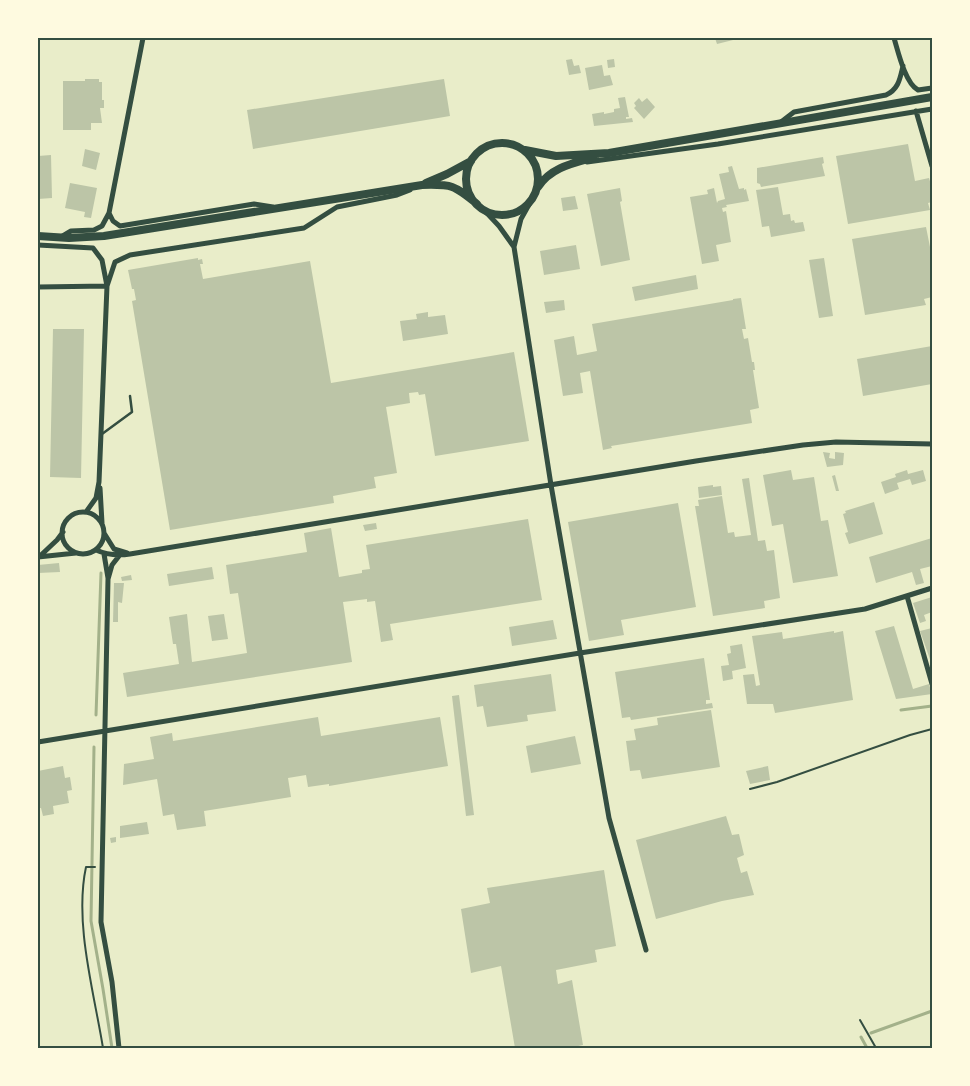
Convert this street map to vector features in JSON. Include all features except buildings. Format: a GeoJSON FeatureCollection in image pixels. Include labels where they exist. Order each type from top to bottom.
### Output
{"type":"FeatureCollection","features":[{"type":"Feature","properties":{"kind":"main road"},"geometry":{"type":"LineString","coordinates":[[422,185],[471,161],[480,150],[499,142],[512,144],[525,150],[556,156],[609,152],[932,97]]}},
{"type":"Feature","properties":{"kind":"main road"},"geometry":{"type":"LineString","coordinates":[[525,150],[537,168],[537,189]]}},
{"type":"Feature","properties":{"kind":"main road"},"geometry":{"type":"LineString","coordinates":[[38,236],[104,236],[422,185],[447,184],[461,191],[484,210],[496,214],[510,214],[522,209],[531,201],[543,180],[554,171],[609,152]]}},
{"type":"Feature","properties":{"kind":"main road"},"geometry":{"type":"LineString","coordinates":[[471,161],[466,180],[469,193],[477,204]]}},
{"type":"Feature","properties":{"kind":"street"},"geometry":{"type":"LineString","coordinates":[[61,237],[71,231],[94,230],[102,226],[108,214],[143,38]]}},
{"type":"Feature","properties":{"kind":"street"},"geometry":{"type":"LineString","coordinates":[[894,38],[903,66],[914,89],[932,88]]}},
{"type":"Feature","properties":{"kind":"street"},"geometry":{"type":"LineString","coordinates":[[781,122],[794,112],[891,93],[898,85],[903,66]]}},
{"type":"Feature","properties":{"kind":"street"},"geometry":{"type":"LineString","coordinates":[[567,165],[718,144],[932,109]]}},
{"type":"Feature","properties":{"kind":"street"},"geometry":{"type":"LineString","coordinates":[[916,111],[932,166]]}},
{"type":"Feature","properties":{"kind":"street"},"geometry":{"type":"LineString","coordinates":[[107,286],[115,262],[130,255],[304,228],[337,207],[397,195],[422,185]]}},
{"type":"Feature","properties":{"kind":"street"},"geometry":{"type":"LineString","coordinates":[[531,201],[521,219],[514,247],[551,485],[609,818],[646,950]]}},
{"type":"Feature","properties":{"kind":"street"},"geometry":{"type":"LineString","coordinates":[[108,214],[120,226],[254,204],[276,208]]}},
{"type":"Feature","properties":{"kind":"street"},"geometry":{"type":"LineString","coordinates":[[484,210],[500,226],[514,247]]}},
{"type":"Feature","properties":{"kind":"street"},"geometry":{"type":"LineString","coordinates":[[38,245],[93,248],[102,260],[107,286],[99,482],[96,498],[86,512]]}},
{"type":"Feature","properties":{"kind":"street"},"geometry":{"type":"LineString","coordinates":[[38,287],[107,286]]}},
{"type":"Feature","properties":{"kind":"street"},"geometry":{"type":"LineString","coordinates":[[96,550],[104,554],[119,556],[696,460],[803,445],[836,442],[932,444]]}},
{"type":"Feature","properties":{"kind":"street"},"geometry":{"type":"LineString","coordinates":[[99,482],[104,533],[114,549],[130,554]]}},
{"type":"Feature","properties":{"kind":"street"},"geometry":{"type":"LineString","coordinates":[[39,556],[58,540],[64,525],[73,515],[86,512],[92,514],[102,523]]}},
{"type":"Feature","properties":{"kind":"street"},"geometry":{"type":"LineString","coordinates":[[63,531],[66,544],[76,552]]}},
{"type":"Feature","properties":{"kind":"street"},"geometry":{"type":"LineString","coordinates":[[39,556],[76,552],[90,553],[100,545],[104,533]]}},
{"type":"Feature","properties":{"kind":"street"},"geometry":{"type":"LineString","coordinates":[[104,554],[108,578],[101,922],[112,982],[119,1048]]}},
{"type":"Feature","properties":{"kind":"street"},"geometry":{"type":"LineString","coordinates":[[108,578],[112,565],[119,556]]}},
{"type":"Feature","properties":{"kind":"street"},"geometry":{"type":"LineString","coordinates":[[38,742],[580,652],[864,609],[932,588]]}},
{"type":"Feature","properties":{"kind":"street"},"geometry":{"type":"LineString","coordinates":[[907,596],[932,684]]}},
{"type":"Feature","properties":{"kind":"lane"},"geometry":{"type":"LineString","coordinates":[[101,435],[132,412],[130,396]]}},
{"type":"Feature","properties":{"kind":"path"},"geometry":{"type":"LineString","coordinates":[[750,789],[777,782],[932,729]]}},
{"type":"Feature","properties":{"kind":"path"},"geometry":{"type":"LineString","coordinates":[[97,868],[86,867],[82,927],[103,1048]]}},
{"type":"Feature","properties":{"kind":"path"},"geometry":{"type":"LineString","coordinates":[[860,1020],[876,1048]]}},
{"type":"Feature","properties":{"kind":"waterway"},"geometry":{"type":"LineString","coordinates":[[96,715],[101,573]]}},
{"type":"Feature","properties":{"kind":"waterway"},"geometry":{"type":"LineString","coordinates":[[901,710],[932,706]]}},
{"type":"Feature","properties":{"kind":"waterway"},"geometry":{"type":"LineString","coordinates":[[94,747],[91,921],[112,1048]]}},
{"type":"Feature","properties":{"kind":"waterway"},"geometry":{"type":"LineString","coordinates":[[871,1033],[932,1011]]}},
{"type":"Feature","properties":{"kind":"waterway"},"geometry":{"type":"LineString","coordinates":[[861,1037],[867,1048]]}}]}
